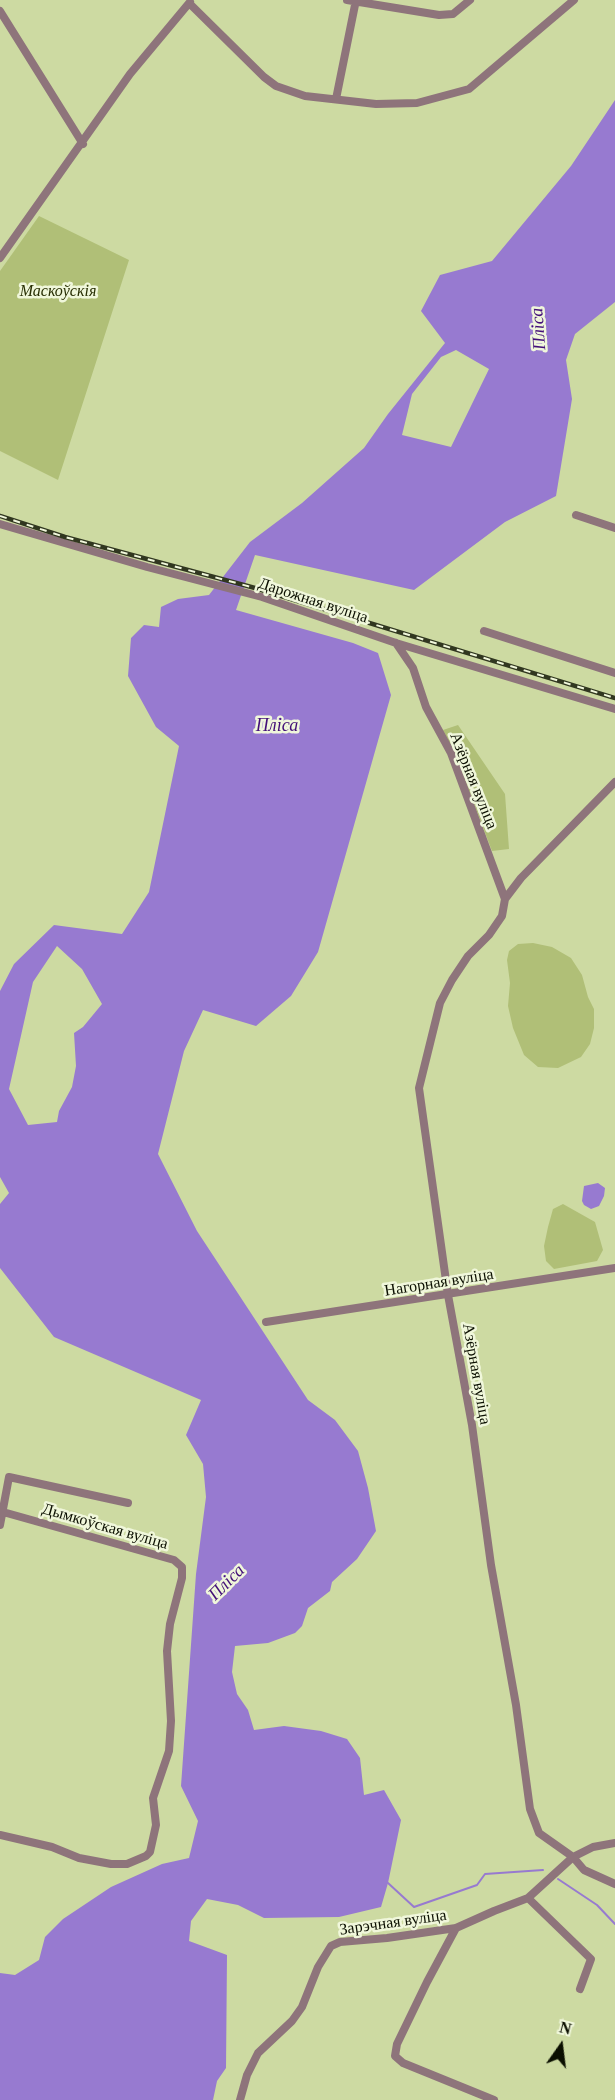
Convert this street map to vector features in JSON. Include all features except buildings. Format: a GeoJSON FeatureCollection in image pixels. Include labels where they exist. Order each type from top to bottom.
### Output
{"type":"FeatureCollection","features":[{"type":"Feature","properties":{"kind":"street"},"geometry":{"type":"LineString","coordinates":[[336,99],[353,1],[439,15],[453,14],[470,0]]}},
{"type":"Feature","properties":{"kind":"street"},"geometry":{"type":"LineString","coordinates":[[0,258],[130,74],[190,2],[264,77],[276,86],[305,96],[376,104],[417,104],[469,89],[574,0]]}},
{"type":"Feature","properties":{"kind":"street"},"geometry":{"type":"LineString","coordinates":[[0,11],[82,144]]}},
{"type":"Feature","properties":{"kind":"street"},"geometry":{"type":"LineString","coordinates":[[576,514],[615,528]]}},
{"type":"Feature","properties":{"kind":"street","name":"Дарожная вуліца"},"geometry":{"type":"LineString","coordinates":[[0,524],[253,595],[396,643],[615,708]]}},
{"type":"Feature","properties":{"kind":"street"},"geometry":{"type":"LineString","coordinates":[[484,632],[615,673]]}},
{"type":"Feature","properties":{"kind":"street","name":"Азёрная вуліца"},"geometry":{"type":"LineString","coordinates":[[396,643],[413,668],[426,707],[451,753],[505,899]]}},
{"type":"Feature","properties":{"kind":"street","name":"Азёрная вуліца"},"geometry":{"type":"LineString","coordinates":[[615,782],[521,878],[505,899],[501,916],[489,934],[468,956],[446,989],[440,1003],[419,1088],[448,1295],[471,1425],[491,1565],[516,1705],[531,1809],[539,1833],[573,1857],[584,1870],[615,1884]]}},
{"type":"Feature","properties":{"kind":"street","name":"Нагорная вуліца"},"geometry":{"type":"LineString","coordinates":[[266,1322],[615,1268]]}},
{"type":"Feature","properties":{"kind":"street"},"geometry":{"type":"LineString","coordinates":[[0,1525],[9,1477],[128,1503]]}},
{"type":"Feature","properties":{"kind":"street","name":"Дымкоўская вуліца"},"geometry":{"type":"LineString","coordinates":[[0,1835],[52,1846],[78,1858],[111,1864],[127,1864],[150,1852],[156,1825],[153,1798],[169,1751],[171,1721],[167,1651],[170,1624],[182,1578],[182,1568],[174,1560],[3,1512]]}},
{"type":"Feature","properties":{"kind":"street","name":"Зарэчная вуліца"},"geometry":{"type":"LineString","coordinates":[[240,2100],[247,2075],[258,2053],[292,2021],[302,2007],[318,1966],[331,1946],[340,1942],[456,1928],[528,1898],[573,1857],[593,1847],[615,1843]]}},
{"type":"Feature","properties":{"kind":"street"},"geometry":{"type":"LineString","coordinates":[[528,1898],[591,1959],[580,1989]]}},
{"type":"Feature","properties":{"kind":"street"},"geometry":{"type":"LineString","coordinates":[[456,1928],[397,2044],[395,2056],[403,2063],[430,2075],[494,2100]]}},
{"type":"Feature","properties":{"kind":"green space","name":"Маскоўскія"},"geometry":{"type":"Polygon","coordinates":[[[39,216],[129,260],[58,480],[0,451],[0,271],[39,216]]]}},
{"type":"Feature","properties":{"kind":"green space"},"geometry":{"type":"Polygon","coordinates":[[[458,725],[505,794],[509,849],[492,851],[455,754],[443,730],[458,725]]]}},
{"type":"Feature","properties":{"kind":"green space"},"geometry":{"type":"Polygon","coordinates":[[[533,943],[552,947],[571,958],[582,975],[594,1009],[594,1028],[590,1044],[581,1057],[558,1068],[538,1067],[524,1055],[513,1028],[508,1006],[510,983],[507,960],[509,951],[518,944],[533,943]]]}},
{"type":"Feature","properties":{"kind":"green space"},"geometry":{"type":"Polygon","coordinates":[[[563,1204],[595,1222],[603,1250],[597,1261],[554,1269],[546,1261],[544,1246],[553,1209],[563,1204]]]}},
{"type":"Feature","properties":{"kind":"water","name":"Пліса"},"geometry":{"type":"Polygon","coordinates":[[[615,100],[615,302],[575,334],[566,360],[572,399],[556,496],[505,522],[414,590],[255,555],[236,610],[353,643],[378,653],[391,695],[318,952],[291,996],[256,1026],[203,1010],[184,1051],[158,1154],[197,1231],[308,1400],[335,1420],[358,1451],[376,1531],[357,1559],[332,1582],[330,1591],[308,1608],[302,1626],[295,1633],[268,1643],[235,1646],[232,1672],[237,1694],[248,1710],[254,1730],[284,1726],[321,1731],[347,1739],[360,1758],[364,1795],[384,1790],[401,1820],[381,1907],[339,1917],[264,1918],[238,1905],[207,1899],[191,1921],[189,1941],[227,1955],[226,2068],[217,2081],[213,2100],[0,2100],[0,1973],[15,1975],[39,1960],[45,1937],[63,1919],[111,1887],[162,1864],[189,1858],[198,1821],[181,1786],[196,1574],[206,1497],[203,1464],[186,1435],[201,1400],[54,1337],[0,1268],[0,1204],[9,1193],[0,1177],[0,991],[14,964],[54,925],[122,934],[149,892],[179,746],[156,727],[128,676],[131,638],[144,625],[159,627],[161,607],[178,599],[209,595],[250,542],[302,503],[364,448],[445,343],[421,311],[440,275],[492,261],[571,166],[615,100]],[[456,350],[441,357],[412,394],[402,435],[451,447],[489,369],[456,350]],[[57,946],[33,982],[9,1089],[28,1125],[57,1122],[59,1111],[72,1087],[76,1066],[74,1033],[83,1027],[102,1004],[82,969],[57,946]]]}},
{"type":"Feature","properties":{"kind":"water"},"geometry":{"type":"Polygon","coordinates":[[[598,1183],[605,1188],[604,1196],[599,1206],[591,1209],[582,1201],[584,1186],[598,1183]]]}},
{"type":"Feature","properties":{"kind":"waterway"},"geometry":{"type":"LineString","coordinates":[[388,1883],[414,1907],[477,1885],[485,1874],[543,1870]]}},
{"type":"Feature","properties":{"kind":"waterway"},"geometry":{"type":"LineString","coordinates":[[558,1879],[597,1905],[615,1924]]}},
{"type":"Feature","properties":{"kind":"railway"},"geometry":{"type":"LineString","coordinates":[[0,516],[65,537],[255,588],[615,698]]}}]}
